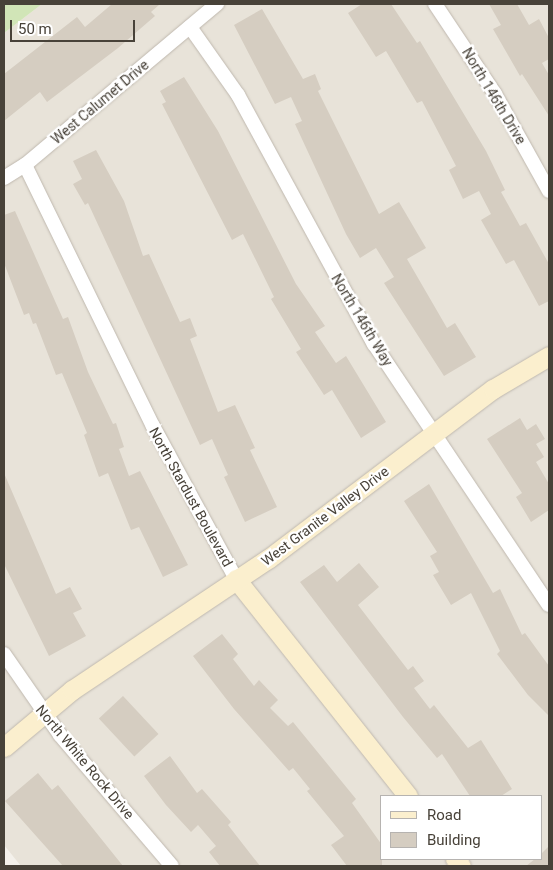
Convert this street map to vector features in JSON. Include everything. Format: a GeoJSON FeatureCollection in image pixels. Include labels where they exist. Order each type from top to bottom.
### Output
{"type":"FeatureCollection","features":[{"type":"Feature","properties":{"kind":"street","name":"West Calumet Drive"},"geometry":{"type":"LineString","coordinates":[[4,178],[25,165],[217,4]]}},
{"type":"Feature","properties":{"kind":"street","name":"North 146th Drive"},"geometry":{"type":"LineString","coordinates":[[435,4],[495,94],[549,191]]}},
{"type":"Feature","properties":{"kind":"street","name":"North 146th Way"},"geometry":{"type":"LineString","coordinates":[[190,27],[238,95],[374,344],[549,605]]}},
{"type":"Feature","properties":{"kind":"street","name":"North Stardust Boulevard"},"geometry":{"type":"LineString","coordinates":[[25,165],[153,426],[236,579],[407,795]]}},
{"type":"Feature","properties":{"kind":"street","name":"West Granite Valley Drive"},"geometry":{"type":"LineString","coordinates":[[4,747],[43,713],[236,579],[493,389],[549,356]]}},
{"type":"Feature","properties":{"kind":"street","name":"North White Rock Drive"},"geometry":{"type":"LineString","coordinates":[[4,654],[43,713],[172,866]]}},
{"type":"Feature","properties":{"kind":"shaded area"},"geometry":{"type":"Polygon","coordinates":[[[42,4],[549,4],[549,866],[21,866],[4,845],[4,33],[42,4]]]}},
{"type":"Feature","properties":{"kind":"green space"},"geometry":{"type":"Polygon","coordinates":[[[4,4],[42,4],[4,33],[4,4]]]}},
{"type":"Feature","properties":{"kind":"building"},"geometry":{"type":"Polygon","coordinates":[[[112,4],[160,4],[151,12],[155,16],[118,48],[47,102],[40,92],[4,121],[4,74],[77,17],[85,27],[112,4]]]}},
{"type":"Feature","properties":{"kind":"building"},"geometry":{"type":"Polygon","coordinates":[[[362,4],[391,4],[417,43],[420,41],[486,151],[505,190],[501,192],[520,226],[526,223],[549,264],[549,301],[539,306],[514,260],[506,264],[481,220],[491,214],[479,191],[463,199],[449,170],[456,166],[422,101],[417,103],[386,51],[376,57],[348,13],[362,4]]]}},
{"type":"Feature","properties":{"kind":"building"},"geometry":{"type":"Polygon","coordinates":[[[489,4],[517,4],[529,25],[539,19],[549,38],[549,59],[542,63],[549,75],[549,116],[522,74],[520,76],[493,29],[501,25],[489,4]]]}},
{"type":"Feature","properties":{"kind":"building"},"geometry":{"type":"Polygon","coordinates":[[[262,9],[303,79],[315,74],[321,89],[318,91],[379,214],[399,202],[426,248],[407,259],[447,328],[455,323],[476,357],[444,376],[384,283],[394,277],[376,248],[360,258],[346,234],[295,124],[302,121],[291,97],[275,104],[234,25],[262,9]]]}},
{"type":"Feature","properties":{"kind":"building"},"geometry":{"type":"Polygon","coordinates":[[[184,77],[218,131],[296,284],[325,326],[315,332],[336,363],[346,356],[386,422],[361,438],[332,390],[324,395],[296,352],[301,349],[271,299],[274,297],[243,234],[232,240],[162,104],[166,102],[160,91],[184,77]]]}},
{"type":"Feature","properties":{"kind":"building"},"geometry":{"type":"Polygon","coordinates":[[[96,150],[124,201],[143,256],[149,254],[180,322],[190,318],[197,336],[190,339],[218,412],[235,405],[255,448],[250,450],[277,507],[245,522],[224,477],[228,475],[212,439],[200,445],[88,203],[85,205],[73,184],[82,179],[73,161],[96,150]]]}},
{"type":"Feature","properties":{"kind":"building"},"geometry":{"type":"Polygon","coordinates":[[[15,211],[63,319],[68,317],[88,372],[113,424],[116,423],[124,447],[119,449],[129,476],[140,471],[188,565],[163,577],[139,527],[131,530],[108,473],[99,477],[84,435],[87,433],[62,373],[56,375],[36,323],[33,324],[29,313],[24,315],[4,263],[4,215],[15,211]]]}},
{"type":"Feature","properties":{"kind":"building"},"geometry":{"type":"Polygon","coordinates":[[[520,418],[527,430],[536,424],[545,439],[536,444],[544,457],[536,462],[549,484],[549,510],[531,522],[516,497],[522,493],[487,439],[520,418]]]}},
{"type":"Feature","properties":{"kind":"building"},"geometry":{"type":"Polygon","coordinates":[[[4,473],[56,594],[70,587],[82,609],[73,613],[86,636],[49,656],[4,564],[4,473]]]}},
{"type":"Feature","properties":{"kind":"building"},"geometry":{"type":"Polygon","coordinates":[[[429,484],[493,593],[500,589],[522,635],[525,633],[549,666],[549,716],[528,695],[497,654],[500,651],[471,593],[451,605],[433,575],[439,572],[430,556],[437,552],[404,501],[429,484]]]}},
{"type":"Feature","properties":{"kind":"building"},"geometry":{"type":"Polygon","coordinates":[[[359,563],[379,587],[358,605],[408,670],[413,666],[424,681],[414,688],[430,709],[434,705],[468,748],[481,740],[512,789],[503,795],[469,795],[442,754],[437,758],[403,717],[300,582],[324,565],[337,582],[359,563]]]}},
{"type":"Feature","properties":{"kind":"building"},"geometry":{"type":"Polygon","coordinates":[[[222,634],[238,654],[233,659],[254,686],[259,680],[278,700],[270,708],[288,726],[293,722],[356,799],[352,803],[380,842],[382,866],[347,866],[331,845],[344,836],[307,791],[310,789],[293,768],[289,771],[234,709],[193,656],[222,634]]]}},
{"type":"Feature","properties":{"kind":"building"},"geometry":{"type":"Polygon","coordinates":[[[123,696],[158,734],[134,757],[99,719],[123,696]]]}},
{"type":"Feature","properties":{"kind":"building"},"geometry":{"type":"Polygon","coordinates":[[[170,756],[197,793],[202,789],[231,822],[228,825],[260,866],[220,866],[209,852],[216,846],[198,825],[191,832],[166,805],[144,776],[170,756]]]}},
{"type":"Feature","properties":{"kind":"building"},"geometry":{"type":"Polygon","coordinates":[[[38,773],[52,790],[58,785],[123,866],[63,866],[5,801],[38,773]]]}},
{"type":"Feature","properties":{"kind":"building"},"geometry":{"type":"Polygon","coordinates":[[[549,846],[549,866],[526,866],[534,860],[543,860],[543,852],[549,846]]]}}]}
